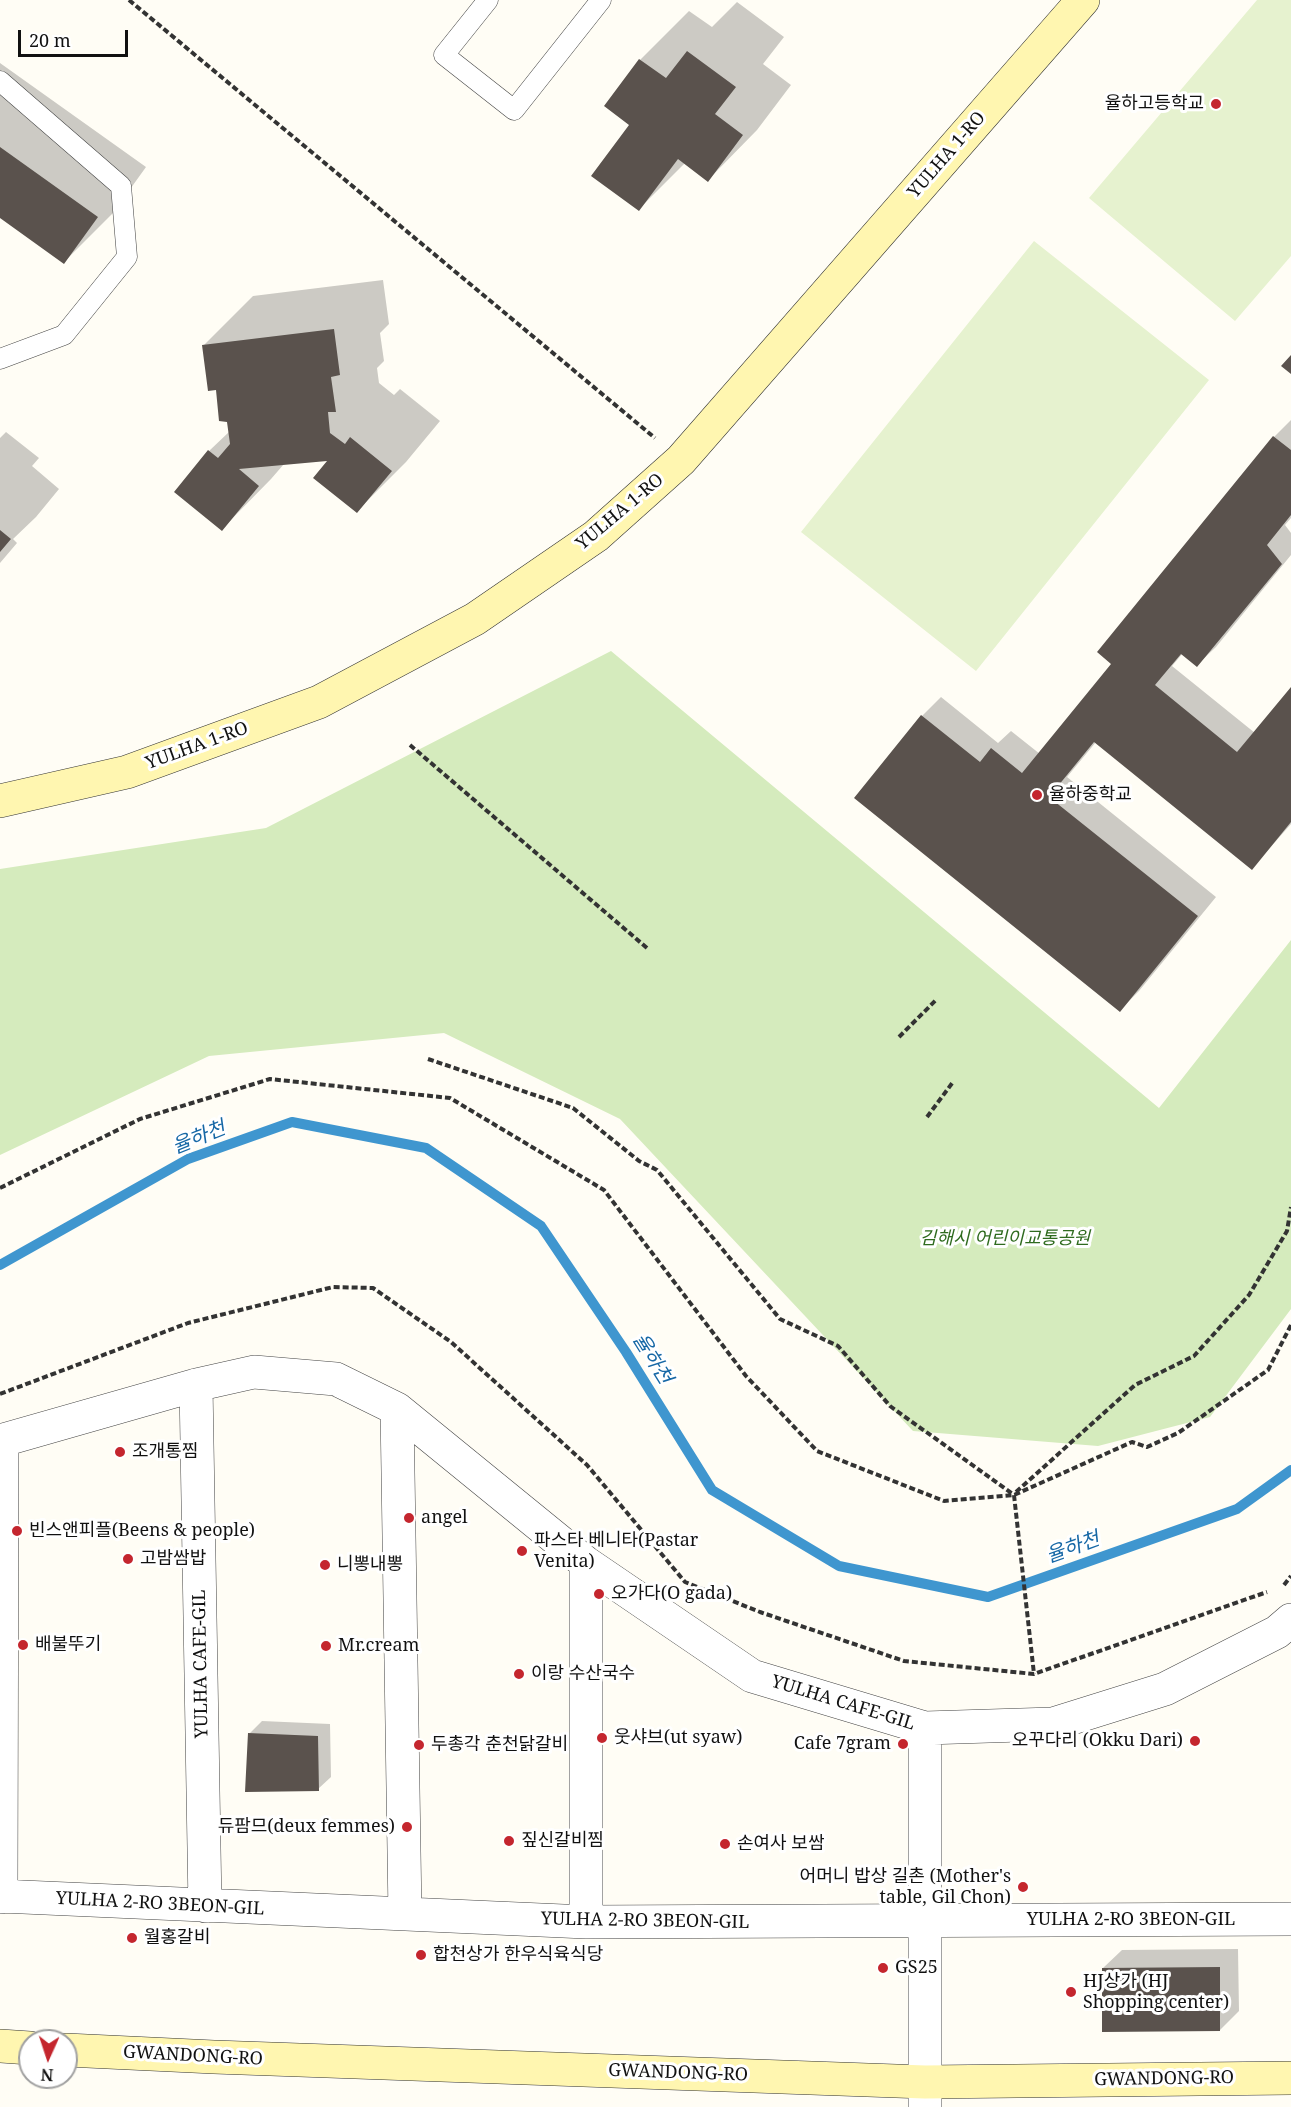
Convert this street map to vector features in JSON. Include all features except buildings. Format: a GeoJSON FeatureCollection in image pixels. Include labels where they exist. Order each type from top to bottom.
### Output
{"type":"FeatureCollection","features":[{"type":"Feature","properties":{"kind":"street","name":"YULHA 1-RO"},"geometry":{"type":"LineString","coordinates":[[0,801],[127,771],[319,702],[484,613],[596,536],[681,460],[1083,0]]}},
{"type":"Feature","properties":{"kind":"street","name":"YULHA CAFE-GIL"},"geometry":{"type":"LineString","coordinates":[[0,1897],[1,1441],[196,1385],[254,1372],[336,1379],[397,1408],[586,1563],[752,1676],[925,1728],[1053,1724],[1165,1689],[1277,1632],[1291,1620]]}},
{"type":"Feature","properties":{"kind":"street","name":"YULHA CAFE-GIL"},"geometry":{"type":"LineString","coordinates":[[196,1385],[205,1906]]}},
{"type":"Feature","properties":{"kind":"street"},"geometry":{"type":"LineString","coordinates":[[397,1408],[405,1914]]}},
{"type":"Feature","properties":{"kind":"street"},"geometry":{"type":"LineString","coordinates":[[586,1563],[586,1922]]}},
{"type":"Feature","properties":{"kind":"street"},"geometry":{"type":"LineString","coordinates":[[925,1728],[925,2094]]}},
{"type":"Feature","properties":{"kind":"street","name":"YULHA 2-RO 3BEON-GIL"},"geometry":{"type":"LineString","coordinates":[[0,1897],[586,1922],[1291,1919]]}},
{"type":"Feature","properties":{"kind":"street"},"geometry":{"type":"LineString","coordinates":[[0,2046],[18,2047]]}},
{"type":"Feature","properties":{"kind":"street","name":"GWANDONG-RO"},"geometry":{"type":"LineString","coordinates":[[78,2051],[925,2094],[1291,2078]]}},
{"type":"Feature","properties":{"kind":"lane"},"geometry":{"type":"LineString","coordinates":[[488,0],[444,56],[514,110],[601,0]]}},
{"type":"Feature","properties":{"kind":"lane"},"geometry":{"type":"LineString","coordinates":[[0,81],[121,186],[127,257],[64,335],[0,359]]}},
{"type":"Feature","properties":{"kind":"path"},"geometry":{"type":"LineString","coordinates":[[129,0],[681,460]]}},
{"type":"Feature","properties":{"kind":"path"},"geometry":{"type":"LineString","coordinates":[[410,746],[647,948]]}},
{"type":"Feature","properties":{"kind":"path"},"geometry":{"type":"LineString","coordinates":[[899,1037],[936,1000]]}},
{"type":"Feature","properties":{"kind":"path"},"geometry":{"type":"LineString","coordinates":[[428,1059],[573,1108],[639,1161],[657,1170],[780,1319],[838,1346],[890,1406],[1014,1495],[1034,1674]]}},
{"type":"Feature","properties":{"kind":"path"},"geometry":{"type":"LineString","coordinates":[[0,1188],[140,1119],[270,1079],[450,1098],[604,1190],[746,1376],[817,1451],[944,1501],[1014,1495],[1132,1442],[1147,1447],[1178,1433],[1268,1370],[1291,1325]]}},
{"type":"Feature","properties":{"kind":"path"},"geometry":{"type":"LineString","coordinates":[[927,1117],[953,1082]]}},
{"type":"Feature","properties":{"kind":"path"},"geometry":{"type":"LineString","coordinates":[[1014,1495],[1135,1385],[1194,1356],[1249,1294],[1287,1231],[1291,1207]]}},
{"type":"Feature","properties":{"kind":"path"},"geometry":{"type":"LineString","coordinates":[[0,1394],[188,1323],[333,1287],[373,1288],[451,1342],[587,1465],[686,1582],[760,1612],[904,1661],[1034,1674],[1272,1591]]}},
{"type":"Feature","properties":{"kind":"path"},"geometry":{"type":"LineString","coordinates":[[1283,1587],[1291,1576]]}},
{"type":"Feature","properties":{"kind":"green space","name":"율하고등학교"},"geometry":{"type":"Polygon","coordinates":[[[1257,0],[1291,0],[1291,256],[1235,321],[1089,198],[1257,0]]]}},
{"type":"Feature","properties":{"kind":"green space"},"geometry":{"type":"Polygon","coordinates":[[[1034,241],[1209,380],[976,671],[801,532],[1034,241]]]}},
{"type":"Feature","properties":{"kind":"green space","name":"김해시 어린이교통공원"},"geometry":{"type":"Polygon","coordinates":[[[611,651],[1159,1108],[1291,940],[1291,1309],[1210,1417],[1098,1446],[913,1431],[620,1119],[444,1033],[209,1056],[0,1155],[0,869],[266,828],[611,651]]]}},
{"type":"Feature","properties":{"kind":"waterway","name":"율하천"},"geometry":{"type":"LineString","coordinates":[[0,1265],[188,1159],[292,1122],[426,1148],[541,1226],[626,1352],[712,1490],[839,1566],[988,1597],[1237,1509],[1291,1470]]}},
{"type":"Feature","properties":{"kind":"place","name":"율하고등학교"},"geometry":{"type":"Point","coordinates":[1216,104]}},
{"type":"Feature","properties":{"kind":"place","name":"율하중학교"},"geometry":{"type":"Point","coordinates":[1037,795]}},
{"type":"Feature","properties":{"kind":"place","name":"조개통찜"},"geometry":{"type":"Point","coordinates":[120,1452]}},
{"type":"Feature","properties":{"kind":"place","name":"angel"},"geometry":{"type":"Point","coordinates":[409,1518]}},
{"type":"Feature","properties":{"kind":"place","name":"빈스앤피플(Beens & people)"},"geometry":{"type":"Point","coordinates":[17,1531]}},
{"type":"Feature","properties":{"kind":"place","name":"파스타 베니타(Pastar Venita)"},"geometry":{"type":"Point","coordinates":[522,1551]}},
{"type":"Feature","properties":{"kind":"place","name":"고밤쌈밥"},"geometry":{"type":"Point","coordinates":[128,1559]}},
{"type":"Feature","properties":{"kind":"place","name":"니뽕내뽕"},"geometry":{"type":"Point","coordinates":[325,1565]}},
{"type":"Feature","properties":{"kind":"place","name":"오가다(O gada)"},"geometry":{"type":"Point","coordinates":[599,1594]}},
{"type":"Feature","properties":{"kind":"place","name":"배불뚜기"},"geometry":{"type":"Point","coordinates":[23,1645]}},
{"type":"Feature","properties":{"kind":"place","name":"Mr.cream"},"geometry":{"type":"Point","coordinates":[326,1646]}},
{"type":"Feature","properties":{"kind":"place","name":"이랑 수산국수"},"geometry":{"type":"Point","coordinates":[519,1674]}},
{"type":"Feature","properties":{"kind":"place","name":"웃샤브(ut syaw)"},"geometry":{"type":"Point","coordinates":[602,1738]}},
{"type":"Feature","properties":{"kind":"place","name":"오꾸다리 (Okku Dari)"},"geometry":{"type":"Point","coordinates":[1195,1741]}},
{"type":"Feature","properties":{"kind":"place","name":"Cafe 7gram"},"geometry":{"type":"Point","coordinates":[903,1744]}},
{"type":"Feature","properties":{"kind":"place","name":"두총각 춘천닭갈비"},"geometry":{"type":"Point","coordinates":[419,1745]}},
{"type":"Feature","properties":{"kind":"place","name":"듀팜므(deux femmes)"},"geometry":{"type":"Point","coordinates":[407,1827]}},
{"type":"Feature","properties":{"kind":"place","name":"짚신갈비찜"},"geometry":{"type":"Point","coordinates":[509,1841]}},
{"type":"Feature","properties":{"kind":"place","name":"손여사 보쌈"},"geometry":{"type":"Point","coordinates":[725,1844]}},
{"type":"Feature","properties":{"kind":"place","name":"어머니 밥상 길촌 (Mother's table, Gil Chon)"},"geometry":{"type":"Point","coordinates":[1023,1887]}},
{"type":"Feature","properties":{"kind":"place","name":"월홍갈비"},"geometry":{"type":"Point","coordinates":[132,1938]}},
{"type":"Feature","properties":{"kind":"place","name":"합천상가 한우식육식당"},"geometry":{"type":"Point","coordinates":[421,1955]}},
{"type":"Feature","properties":{"kind":"place","name":"GS25"},"geometry":{"type":"Point","coordinates":[883,1968]}},
{"type":"Feature","properties":{"kind":"place","name":"HJ상가 (HJ Shopping center)"},"geometry":{"type":"Point","coordinates":[1071,1992]}}]}
